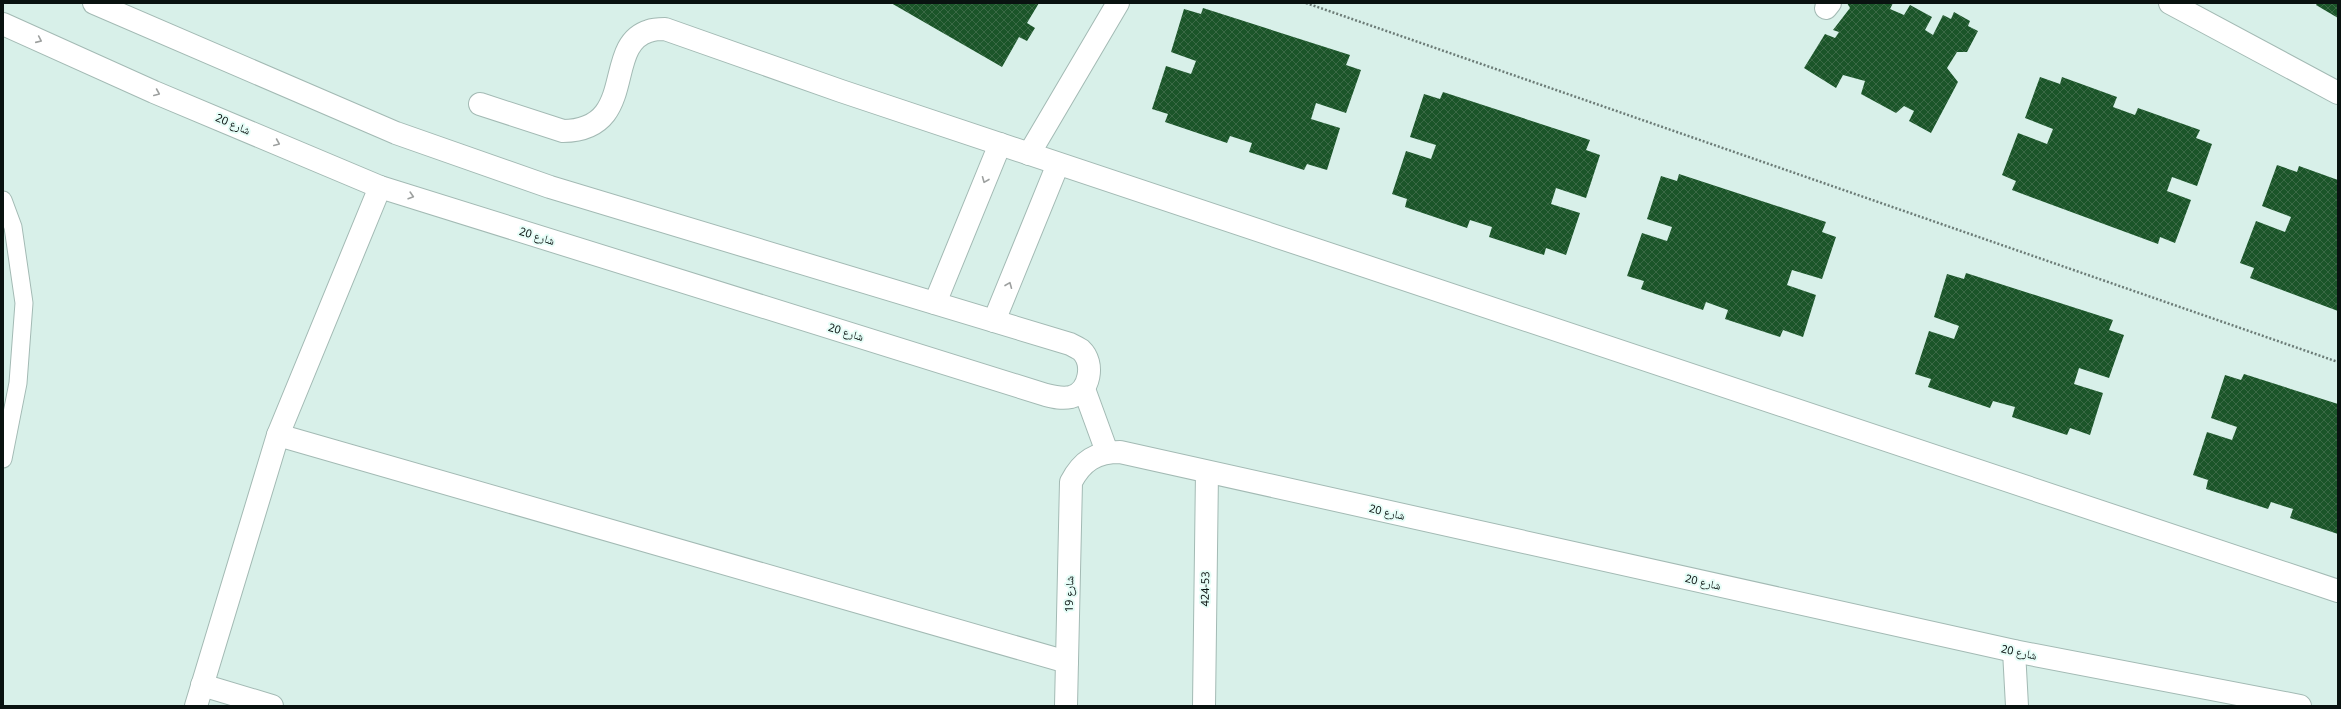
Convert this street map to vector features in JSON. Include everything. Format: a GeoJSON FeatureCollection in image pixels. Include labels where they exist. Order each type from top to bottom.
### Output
{"type":"FeatureCollection","features":[{"type":"Feature","properties":{"kind":"street"},"geometry":{"type":"LineString","coordinates":[[94,3],[396,133],[550,188],[1070,344],[1082,351],[1089,363],[1090,376],[1084,388],[1107,452]]}},
{"type":"Feature","properties":{"kind":"street"},"geometry":{"type":"LineString","coordinates":[[1029,154],[1118,3]]}},
{"type":"Feature","properties":{"kind":"street"},"geometry":{"type":"LineString","coordinates":[[2170,3],[2338,93]]}},
{"type":"Feature","properties":{"kind":"street","name":"شارع 20"},"geometry":{"type":"LineString","coordinates":[[3,24],[154,92],[380,186],[1046,395],[1059,398],[1073,397],[1084,388]]}},
{"type":"Feature","properties":{"kind":"street"},"geometry":{"type":"LineString","coordinates":[[480,104],[563,131],[577,131],[590,126],[602,118],[610,107],[627,52],[635,39],[649,31],[665,29],[841,91],[1058,164],[2338,591]]}},
{"type":"Feature","properties":{"kind":"street"},"geometry":{"type":"LineString","coordinates":[[935,303],[1000,144]]}},
{"type":"Feature","properties":{"kind":"street"},"geometry":{"type":"LineString","coordinates":[[994,321],[1058,164]]}},
{"type":"Feature","properties":{"kind":"street"},"geometry":{"type":"LineString","coordinates":[[196,706],[278,435],[380,186]]}},
{"type":"Feature","properties":{"kind":"street"},"geometry":{"type":"LineString","coordinates":[[278,435],[1067,662]]}},
{"type":"Feature","properties":{"kind":"street","name":"شارع 20"},"geometry":{"type":"LineString","coordinates":[[1072,482],[1085,462],[1095,455],[1107,452],[1120,452],[2014,651],[2300,706]]}},
{"type":"Feature","properties":{"kind":"street","name":"424-53"},"geometry":{"type":"LineString","coordinates":[[1204,706],[1206,472]]}},
{"type":"Feature","properties":{"kind":"street","name":"شارع 19"},"geometry":{"type":"LineString","coordinates":[[1066,706],[1072,482]]}},
{"type":"Feature","properties":{"kind":"street"},"geometry":{"type":"LineString","coordinates":[[2014,651],[2017,706]]}},
{"type":"Feature","properties":{"kind":"street"},"geometry":{"type":"LineString","coordinates":[[202,685],[272,706]]}},
{"type":"Feature","properties":{"kind":"lane"},"geometry":{"type":"LineString","coordinates":[[3,200],[12,227],[24,303],[18,383],[3,459]]}},
{"type":"Feature","properties":{"kind":"path"},"geometry":{"type":"LineString","coordinates":[[1306,3],[2338,362]]}},
{"type":"Feature","properties":{"kind":"building"},"geometry":{"type":"Polygon","coordinates":[[[891,3],[1039,3],[1027,23],[1035,28],[1027,41],[1019,37],[1002,67],[891,3]]]}},
{"type":"Feature","properties":{"kind":"building"},"geometry":{"type":"Polygon","coordinates":[[[1847,3],[1893,3],[1890,9],[1904,15],[1910,5],[1932,17],[1925,30],[1933,35],[1943,15],[1951,19],[1954,12],[1970,21],[1968,26],[1978,31],[1967,52],[1957,52],[1947,68],[1958,82],[1931,133],[1909,121],[1914,111],[1904,106],[1896,113],[1861,94],[1865,81],[1843,75],[1836,88],[1804,68],[1825,34],[1835,38],[1839,32],[1833,30],[1850,8],[1847,3]]]}},
{"type":"Feature","properties":{"kind":"building"},"geometry":{"type":"Polygon","coordinates":[[[2317,3],[2338,3],[2338,18],[2316,5],[2317,3]]]}},
{"type":"Feature","properties":{"kind":"building"},"geometry":{"type":"Polygon","coordinates":[[[1203,8],[1350,55],[1346,65],[1361,70],[1346,113],[1316,103],[1311,119],[1340,128],[1327,170],[1307,164],[1304,170],[1249,152],[1252,143],[1230,136],[1227,143],[1165,122],[1168,114],[1152,109],[1166,66],[1191,74],[1196,61],[1171,52],[1184,9],[1201,14],[1203,8]]]}},
{"type":"Feature","properties":{"kind":"building"},"geometry":{"type":"Polygon","coordinates":[[[2040,77],[2060,84],[2062,77],[2117,97],[2113,107],[2135,115],[2138,108],[2200,130],[2196,138],[2212,144],[2197,186],[2172,177],[2167,191],[2191,200],[2175,243],[2160,237],[2158,244],[2012,190],[2016,181],[2002,175],[2018,133],[2047,144],[2053,129],[2025,118],[2040,77]]]}},
{"type":"Feature","properties":{"kind":"building"},"geometry":{"type":"Polygon","coordinates":[[[1443,92],[1590,140],[1586,150],[1600,155],[1586,198],[1556,188],[1551,204],[1580,213],[1566,255],[1546,248],[1544,255],[1489,237],[1492,227],[1470,220],[1467,228],[1405,207],[1407,199],[1392,194],[1406,151],[1431,159],[1436,145],[1410,137],[1424,94],[1440,99],[1443,92]]]}},
{"type":"Feature","properties":{"kind":"building"},"geometry":{"type":"Polygon","coordinates":[[[2277,165],[2297,172],[2299,166],[2338,180],[2338,311],[2250,278],[2254,268],[2240,263],[2256,221],[2285,232],[2291,217],[2262,206],[2277,165]]]}},
{"type":"Feature","properties":{"kind":"building"},"geometry":{"type":"Polygon","coordinates":[[[1679,174],[1826,222],[1822,232],[1836,237],[1822,279],[1792,270],[1787,285],[1816,295],[1803,337],[1783,330],[1780,337],[1725,319],[1728,310],[1706,302],[1703,310],[1641,289],[1644,281],[1627,276],[1642,233],[1667,241],[1672,227],[1647,219],[1661,176],[1677,181],[1679,174]]]}},
{"type":"Feature","properties":{"kind":"building"},"geometry":{"type":"Polygon","coordinates":[[[1966,273],[2113,320],[2109,330],[2124,335],[2109,378],[2079,368],[2074,384],[2103,393],[2090,435],[2070,428],[2067,435],[2012,417],[2015,407],[1993,401],[1990,408],[1928,387],[1931,379],[1915,374],[1929,331],[1954,339],[1959,326],[1934,317],[1947,274],[1964,279],[1966,273]]]}},
{"type":"Feature","properties":{"kind":"building"},"geometry":{"type":"Polygon","coordinates":[[[2244,374],[2338,404],[2338,534],[2290,518],[2293,509],[2271,502],[2268,509],[2206,489],[2208,480],[2193,475],[2207,432],[2232,440],[2237,427],[2211,418],[2225,375],[2241,380],[2244,374]]]}}]}
